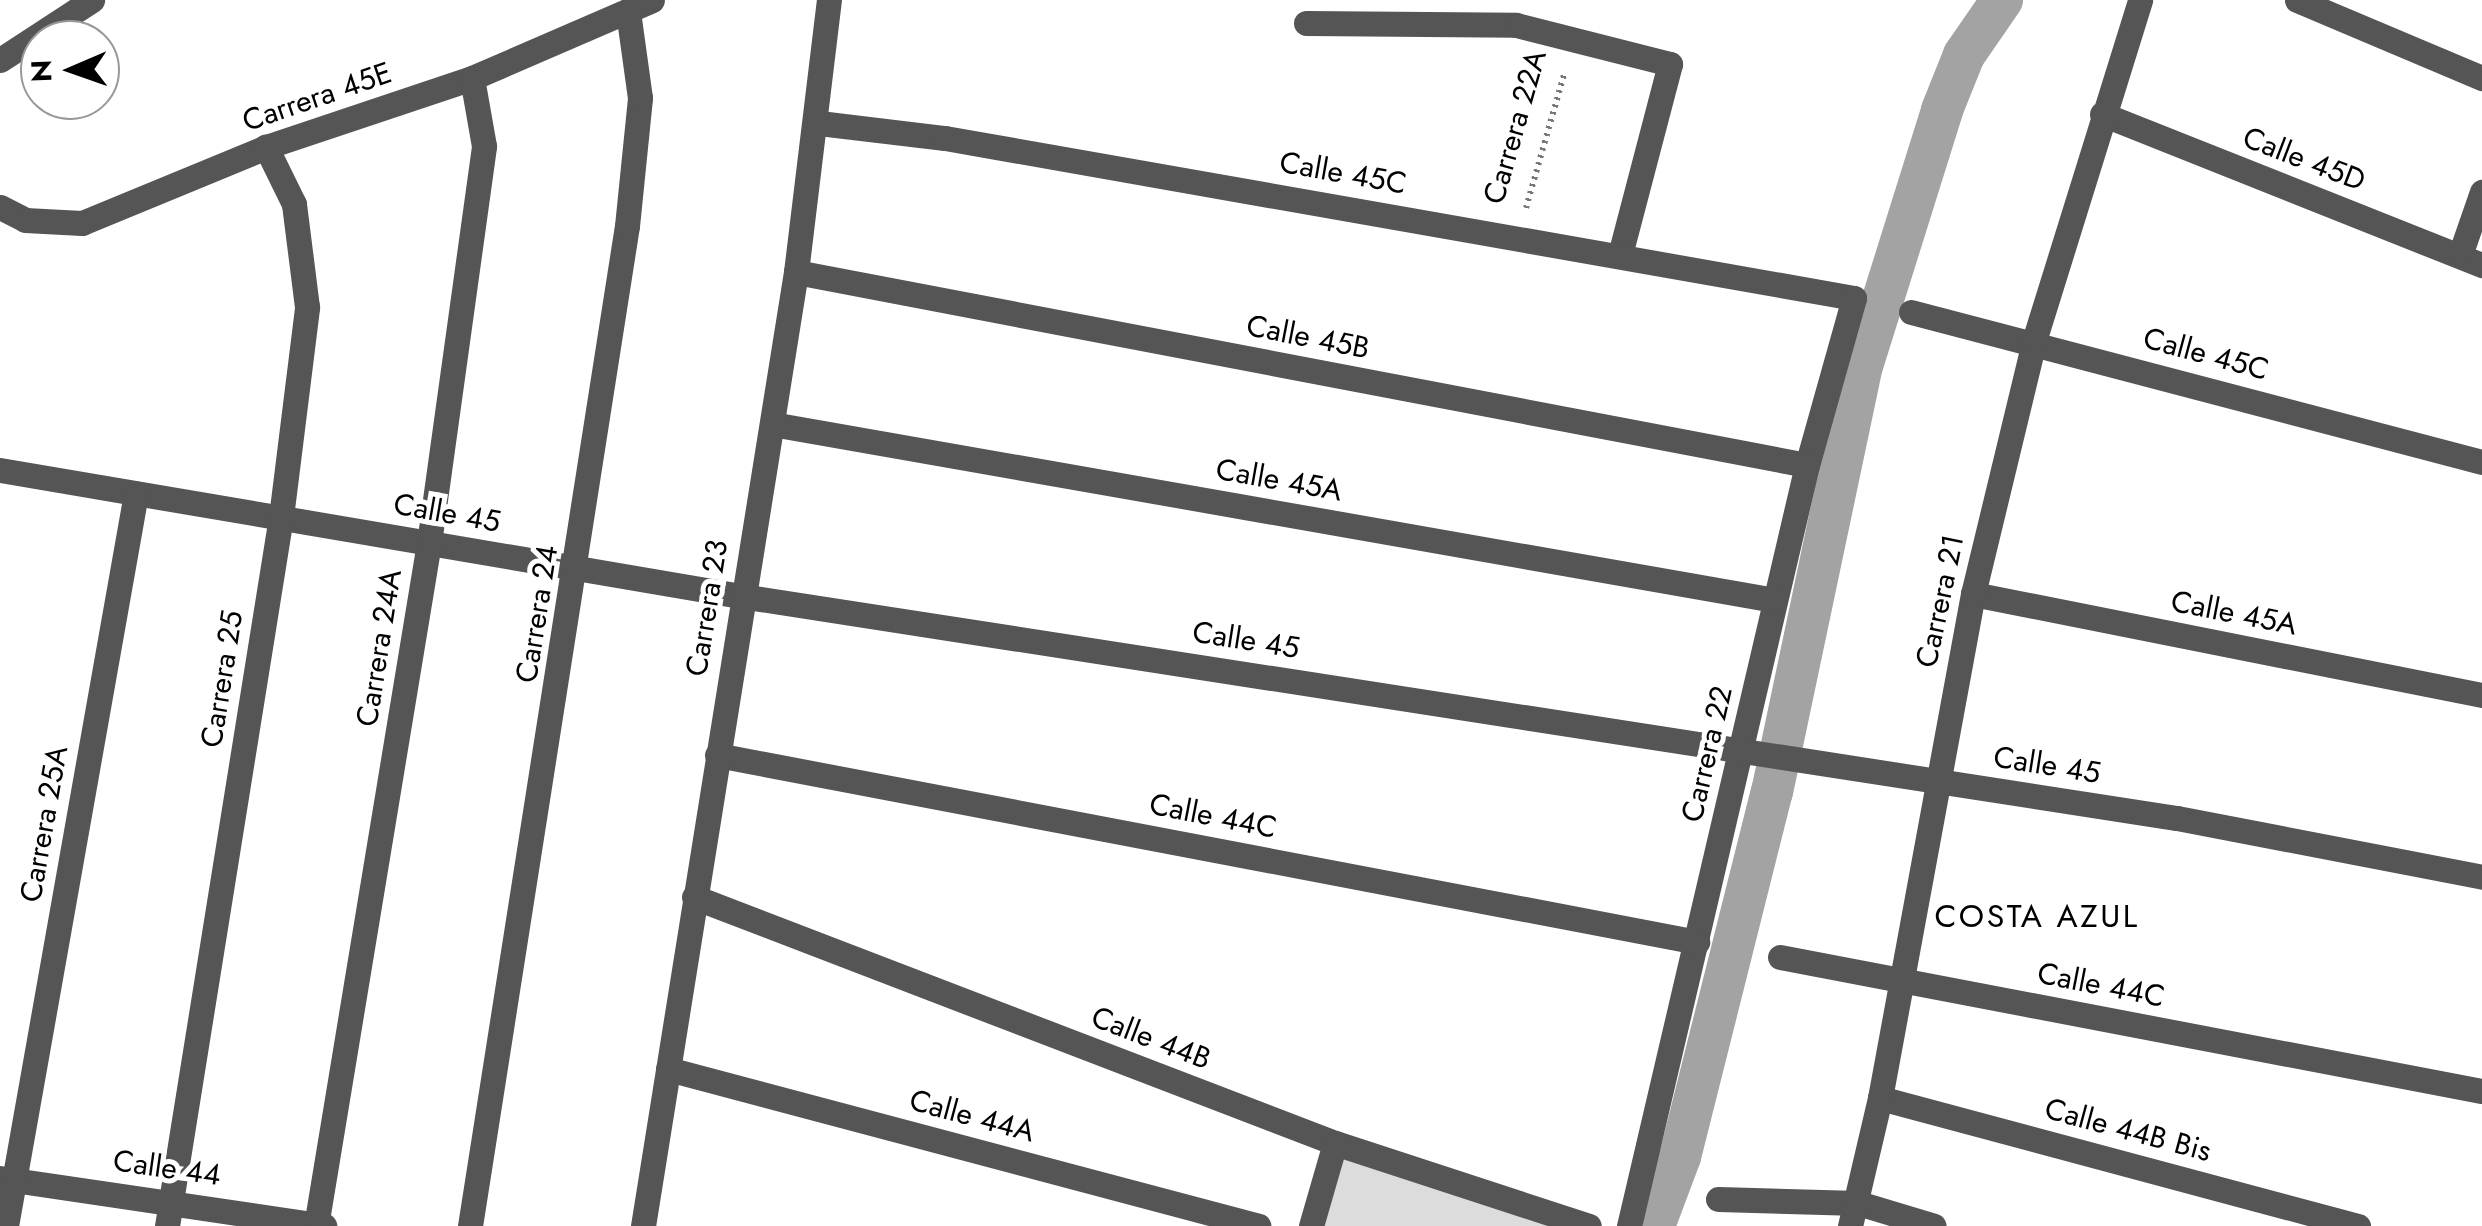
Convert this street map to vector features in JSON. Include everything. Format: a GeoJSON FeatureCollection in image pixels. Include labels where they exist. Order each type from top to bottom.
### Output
{"type":"FeatureCollection","features":[{"type":"Feature","properties":{"kind":"street"},"geometry":{"type":"LineString","coordinates":[[0,60],[92,0]]}},
{"type":"Feature","properties":{"kind":"street","name":"Carrera 45E"},"geometry":{"type":"LineString","coordinates":[[0,207],[25,220],[82,223],[266,147],[472,78],[652,0]]}},
{"type":"Feature","properties":{"kind":"street","name":"Carrera 23"},"geometry":{"type":"LineString","coordinates":[[643,1226],[819,123],[829,0]]}},
{"type":"Feature","properties":{"kind":"street","name":"Carrera 21"},"geometry":{"type":"LineString","coordinates":[[1854,1214],[1880,1098],[1973,594],[2034,341],[2140,0]]}},
{"type":"Feature","properties":{"kind":"street"},"geometry":{"type":"LineString","coordinates":[[2297,0],[2482,78]]}},
{"type":"Feature","properties":{"kind":"street","name":"Carrera 24"},"geometry":{"type":"LineString","coordinates":[[470,1226],[578,568],[640,98],[628,11]]}},
{"type":"Feature","properties":{"kind":"street"},"geometry":{"type":"LineString","coordinates":[[1306,23],[1516,25],[1574,36],[1670,64],[1620,254]]}},
{"type":"Feature","properties":{"kind":"street","name":"Carrera 24A"},"geometry":{"type":"LineString","coordinates":[[317,1225],[430,543],[484,146],[472,78]]}},
{"type":"Feature","properties":{"kind":"street","name":"Calle 45D"},"geometry":{"type":"LineString","coordinates":[[2102,114],[2471,260]]}},
{"type":"Feature","properties":{"kind":"street","name":"Calle 45C"},"geometry":{"type":"LineString","coordinates":[[819,123],[1518,235],[1854,298]]}},
{"type":"Feature","properties":{"kind":"street","name":"Carrera 25"},"geometry":{"type":"LineString","coordinates":[[167,1226],[281,517],[307,308],[294,204],[266,147]]}},
{"type":"Feature","properties":{"kind":"street"},"geometry":{"type":"LineString","coordinates":[[2471,260],[2482,192]]}},
{"type":"Feature","properties":{"kind":"street","name":"Calle 45B"},"geometry":{"type":"LineString","coordinates":[[796,272],[1806,466]]}},
{"type":"Feature","properties":{"kind":"street","name":"Carrera 22"},"geometry":{"type":"LineString","coordinates":[[1628,1226],[1697,942],[1755,752],[1774,600],[1806,466],[1854,298]]}},
{"type":"Feature","properties":{"kind":"street","name":"Calle 45C"},"geometry":{"type":"LineString","coordinates":[[1911,312],[2034,341],[2482,462]]}},
{"type":"Feature","properties":{"kind":"street","name":"Calle 45A"},"geometry":{"type":"LineString","coordinates":[[772,424],[1774,600]]}},
{"type":"Feature","properties":{"kind":"street","name":"Calle 45"},"geometry":{"type":"LineString","coordinates":[[0,470],[742,596],[1938,781],[2482,877]]}},
{"type":"Feature","properties":{"kind":"street","name":"Carrera 25A"},"geometry":{"type":"LineString","coordinates":[[6,1226],[6,1180],[136,493]]}},
{"type":"Feature","properties":{"kind":"street","name":"Calle 45A"},"geometry":{"type":"LineString","coordinates":[[1973,594],[2482,695]]}},
{"type":"Feature","properties":{"kind":"street","name":"Calle 44C"},"geometry":{"type":"LineString","coordinates":[[717,755],[1697,942]]}},
{"type":"Feature","properties":{"kind":"street","name":"Calle 44B"},"geometry":{"type":"LineString","coordinates":[[694,897],[1335,1143],[1589,1226]]}},
{"type":"Feature","properties":{"kind":"street","name":"Calle 44C"},"geometry":{"type":"LineString","coordinates":[[1780,958],[1902,978],[2482,1091]]}},
{"type":"Feature","properties":{"kind":"street","name":"Calle 44A"},"geometry":{"type":"LineString","coordinates":[[668,1069],[1259,1226]]}},
{"type":"Feature","properties":{"kind":"street","name":"Calle 44B Bis"},"geometry":{"type":"LineString","coordinates":[[1880,1098],[2358,1226]]}},
{"type":"Feature","properties":{"kind":"street"},"geometry":{"type":"LineString","coordinates":[[1311,1226],[1335,1143]]}},
{"type":"Feature","properties":{"kind":"street","name":"Calle 44"},"geometry":{"type":"LineString","coordinates":[[6,1180],[171,1199],[324,1226]]}},
{"type":"Feature","properties":{"kind":"street"},"geometry":{"type":"LineString","coordinates":[[1718,1199],[1934,1226]]}},
{"type":"Feature","properties":{"kind":"path","name":"Carrera 22A"},"geometry":{"type":"LineString","coordinates":[[1518,235],[1574,36]]}},
{"type":"Feature","properties":{"kind":"shaded area"},"geometry":{"type":"Polygon","coordinates":[[[1335,1143],[1589,1226],[1311,1226],[1335,1143]]]}},
{"type":"Feature","properties":{"kind":"waterway"},"geometry":{"type":"LineString","coordinates":[[1654,1226],[1680,1157],[1772,792],[1862,366],[1942,110],[1964,55],[2002,0]]}},
{"type":"Feature","properties":{"kind":"district","name":"COSTA AZUL"},"geometry":{"type":"Point","coordinates":[2037,916]}}]}
